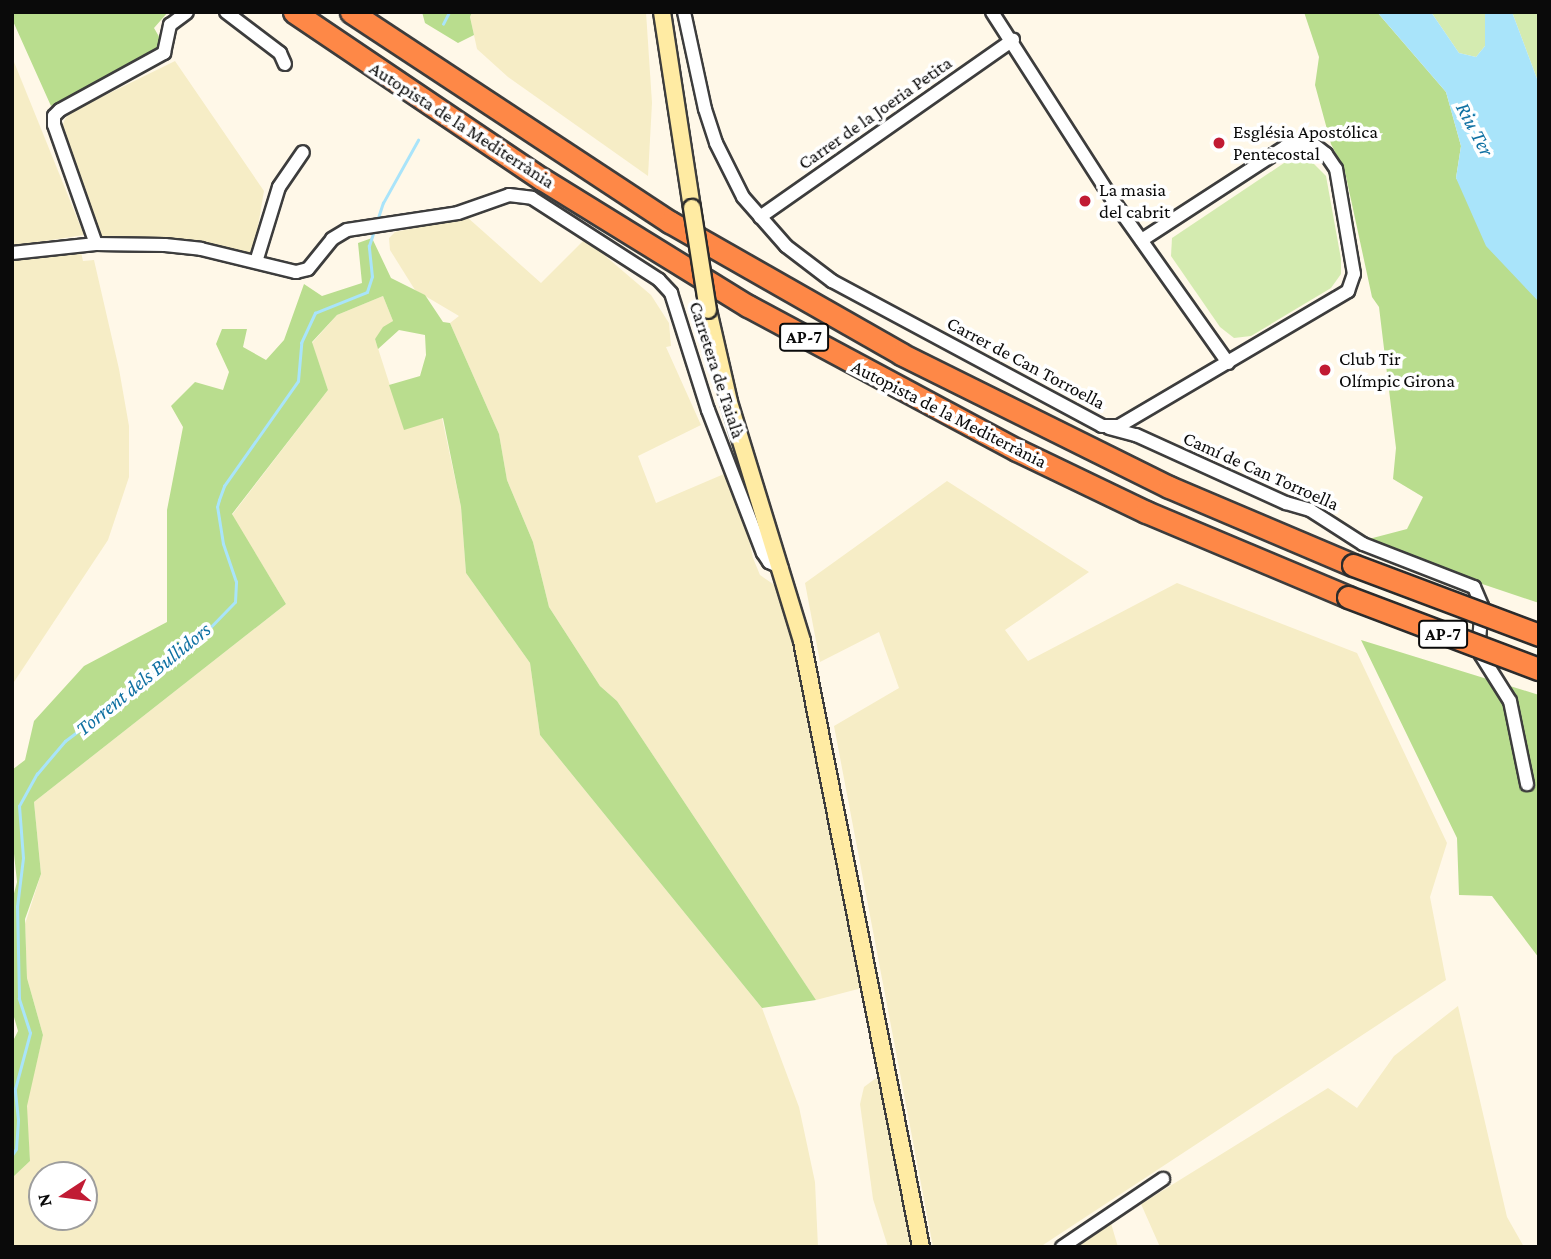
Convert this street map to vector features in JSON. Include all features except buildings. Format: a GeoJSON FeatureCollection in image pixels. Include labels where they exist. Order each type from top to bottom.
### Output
{"type":"FeatureCollection","features":[{"type":"Feature","properties":{"kind":"highway","name":"Autopista de la Mediterrània"},"geometry":{"type":"LineString","coordinates":[[294,12],[542,179],[761,313],[1041,461],[1146,512],[1348,597],[1539,670]]}},
{"type":"Feature","properties":{"kind":"highway","name":"Autopista de la Mediterrània"},"geometry":{"type":"LineString","coordinates":[[351,12],[670,222],[901,354],[1170,487],[1353,565],[1539,635]]}},
{"type":"Feature","properties":{"kind":"highway"},"geometry":{"type":"LineString","coordinates":[[376,12],[419,43],[466,89]]}},
{"type":"Feature","properties":{"kind":"main road"},"geometry":{"type":"LineString","coordinates":[[662,12],[708,310],[729,402],[783,569],[810,676],[921,1247]]}},
{"type":"Feature","properties":{"kind":"street"},"geometry":{"type":"LineString","coordinates":[[96,244],[54,125],[54,117],[60,110],[164,53],[170,25],[187,12]]}},
{"type":"Feature","properties":{"kind":"street"},"geometry":{"type":"LineString","coordinates":[[226,12],[280,53],[285,64]]}},
{"type":"Feature","properties":{"kind":"street","name":"Carrer de Can Torroella"},"geometry":{"type":"LineString","coordinates":[[684,12],[705,109],[716,143],[734,182],[760,218],[786,246],[832,281],[1109,428],[1119,426],[1228,363],[1348,291],[1352,285],[1354,274],[1336,169],[1326,154],[1312,143],[1285,147],[1142,240]]}},
{"type":"Feature","properties":{"kind":"street"},"geometry":{"type":"LineString","coordinates":[[992,12],[1013,40],[1112,199],[1228,363]]}},
{"type":"Feature","properties":{"kind":"street","name":"Carrer de la Joeria Petita"},"geometry":{"type":"LineString","coordinates":[[760,218],[1013,40]]}},
{"type":"Feature","properties":{"kind":"street"},"geometry":{"type":"LineString","coordinates":[[256,262],[279,187],[303,152]]}},
{"type":"Feature","properties":{"kind":"street","name":"Carretera de Taialà"},"geometry":{"type":"LineString","coordinates":[[12,253],[96,244],[201,249],[299,272],[308,269],[332,239],[347,230],[468,211],[509,195],[537,200],[659,280],[671,293],[708,410],[763,553],[769,562],[783,569]]}},
{"type":"Feature","properties":{"kind":"street","name":"Camí de Can Torroella"},"geometry":{"type":"LineString","coordinates":[[1109,428],[1136,435],[1286,503],[1316,513],[1363,544],[1474,587],[1482,607],[1479,643],[1481,655],[1512,708],[1527,784]]}},
{"type":"Feature","properties":{"kind":"street"},"geometry":{"type":"LineString","coordinates":[[1062,1247],[1163,1180]]}},
{"type":"Feature","properties":{"kind":"shaded area"},"geometry":{"type":"Polygon","coordinates":[[[472,12],[646,12],[652,103],[648,176],[508,77],[477,49],[470,17],[472,12]]]}},
{"type":"Feature","properties":{"kind":"shaded area"},"geometry":{"type":"Polygon","coordinates":[[[12,57],[84,235],[12,246],[12,57]]]}},
{"type":"Feature","properties":{"kind":"shaded area"},"geometry":{"type":"Polygon","coordinates":[[[175,61],[264,191],[253,256],[180,240],[99,238],[61,129],[65,119],[71,112],[175,61]]]}},
{"type":"Feature","properties":{"kind":"shaded area"},"geometry":{"type":"Polygon","coordinates":[[[467,217],[541,283],[583,241],[597,249],[651,295],[669,323],[671,346],[666,347],[701,425],[638,456],[656,503],[724,474],[745,521],[753,558],[760,575],[776,586],[782,600],[800,673],[862,988],[816,1000],[617,701],[600,686],[549,607],[533,542],[507,480],[499,434],[450,323],[459,316],[415,290],[390,250],[389,238],[395,232],[467,217]]]}},
{"type":"Feature","properties":{"kind":"shaded area"},"geometry":{"type":"Polygon","coordinates":[[[81,252],[83,261],[94,260],[119,369],[129,426],[129,477],[108,540],[12,685],[12,261],[81,252]]]}},
{"type":"Feature","properties":{"kind":"shaded area"},"geometry":{"type":"Polygon","coordinates":[[[383,296],[393,321],[375,339],[404,429],[442,418],[461,507],[466,573],[530,663],[540,735],[762,1008],[799,1107],[815,1182],[818,1247],[12,1247],[12,1178],[28,1163],[28,1231],[98,1231],[98,1161],[30,1161],[26,1106],[43,1035],[27,978],[25,924],[41,874],[34,802],[286,604],[232,515],[328,390],[312,343],[337,315],[383,296]]]}},
{"type":"Feature","properties":{"kind":"shaded area"},"geometry":{"type":"Polygon","coordinates":[[[947,481],[1089,572],[1005,630],[1028,661],[1177,583],[1357,653],[1447,843],[1430,897],[1446,980],[1040,1247],[933,1247],[834,726],[899,688],[879,632],[820,662],[805,583],[947,481]]]}},
{"type":"Feature","properties":{"kind":"shaded area"},"geometry":{"type":"Polygon","coordinates":[[[1458,1006],[1507,1217],[1524,1247],[1160,1247],[1141,1204],[1328,1088],[1357,1108],[1394,1056],[1458,1006]]]}},
{"type":"Feature","properties":{"kind":"shaded area"},"geometry":{"type":"Polygon","coordinates":[[[880,1075],[914,1247],[888,1247],[873,1199],[860,1104],[864,1087],[880,1075]]]}},
{"type":"Feature","properties":{"kind":"shaded area"},"geometry":{"type":"Polygon","coordinates":[[[1110,1220],[1118,1247],[1075,1247],[1110,1220]]]}},
{"type":"Feature","properties":{"kind":"green space"},"geometry":{"type":"Polygon","coordinates":[[[12,12],[168,12],[154,28],[161,40],[154,52],[51,106],[12,19],[12,12]]]}},
{"type":"Feature","properties":{"kind":"green space"},"geometry":{"type":"Polygon","coordinates":[[[422,12],[472,12],[470,17],[474,35],[458,43],[425,23],[422,12]]]}},
{"type":"Feature","properties":{"kind":"green space"},"geometry":{"type":"Polygon","coordinates":[[[1304,12],[1377,12],[1446,92],[1461,146],[1456,178],[1539,302],[1539,603],[1402,557],[1365,540],[1407,529],[1423,497],[1393,479],[1396,448],[1379,307],[1372,297],[1345,172],[1331,144],[1315,85],[1319,57],[1304,12]]]}},
{"type":"Feature","properties":{"kind":"green space"},"geometry":{"type":"Polygon","coordinates":[[[1431,12],[1485,12],[1485,46],[1476,57],[1459,53],[1431,12]]]}},
{"type":"Feature","properties":{"kind":"green space"},"geometry":{"type":"Polygon","coordinates":[[[1512,12],[1539,12],[1539,84],[1512,12]]]}},
{"type":"Feature","properties":{"kind":"green space"},"geometry":{"type":"Polygon","coordinates":[[[1295,158],[1311,161],[1326,176],[1341,259],[1341,274],[1331,288],[1251,336],[1234,338],[1220,327],[1171,256],[1172,238],[1295,158]]]}},
{"type":"Feature","properties":{"kind":"green space"},"geometry":{"type":"Polygon","coordinates":[[[372,238],[391,278],[425,295],[443,322],[450,323],[499,434],[507,480],[533,542],[549,607],[600,686],[617,701],[816,1000],[762,1008],[540,735],[530,663],[466,573],[461,507],[443,418],[404,430],[389,385],[420,376],[426,355],[425,335],[399,330],[378,349],[375,339],[383,327],[393,321],[383,296],[337,315],[312,342],[328,390],[232,514],[286,604],[34,802],[41,874],[25,919],[27,978],[43,1035],[27,1106],[30,1161],[12,1178],[12,1043],[18,1031],[12,1010],[12,901],[17,882],[12,835],[12,770],[25,760],[34,721],[84,666],[167,622],[167,510],[183,427],[171,406],[195,382],[223,390],[229,372],[216,344],[222,329],[247,329],[243,347],[266,360],[284,340],[304,284],[322,296],[362,283],[358,243],[372,238]]]}},
{"type":"Feature","properties":{"kind":"green space"},"geometry":{"type":"Polygon","coordinates":[[[1361,640],[1539,695],[1539,958],[1492,896],[1459,895],[1457,838],[1361,640]]]}},
{"type":"Feature","properties":{"kind":"water","name":"Riu Ter"},"geometry":{"type":"Polygon","coordinates":[[[1377,12],[1431,12],[1459,53],[1476,57],[1485,46],[1485,12],[1512,12],[1539,84],[1539,302],[1486,246],[1456,178],[1461,146],[1446,92],[1377,12]]]}},
{"type":"Feature","properties":{"kind":"waterway","name":"Torrent dels Bullidors"},"geometry":{"type":"LineString","coordinates":[[443,24],[449,12]]}},
{"type":"Feature","properties":{"kind":"waterway","name":"Torrent dels Bullidors"},"geometry":{"type":"LineString","coordinates":[[377,221],[383,203],[418,140]]}},
{"type":"Feature","properties":{"kind":"waterway","name":"Torrent dels Bullidors"},"geometry":{"type":"LineString","coordinates":[[12,1155],[16,1149],[18,1120],[15,1089],[30,1033],[19,999],[17,907],[23,858],[19,806],[37,774],[65,741],[195,643],[235,602],[236,582],[223,544],[217,507],[224,486],[298,381],[301,343],[315,313],[367,292],[372,277],[369,246],[374,231]]}},
{"type":"Feature","properties":{"kind":"place","name":"Església Apostólica Pentecostal"},"geometry":{"type":"Point","coordinates":[1219,143]}},
{"type":"Feature","properties":{"kind":"place","name":"La masia del cabrit"},"geometry":{"type":"Point","coordinates":[1085,201]}},
{"type":"Feature","properties":{"kind":"place","name":"Club Tir Olímpic Girona"},"geometry":{"type":"Point","coordinates":[1325,370]}}]}
